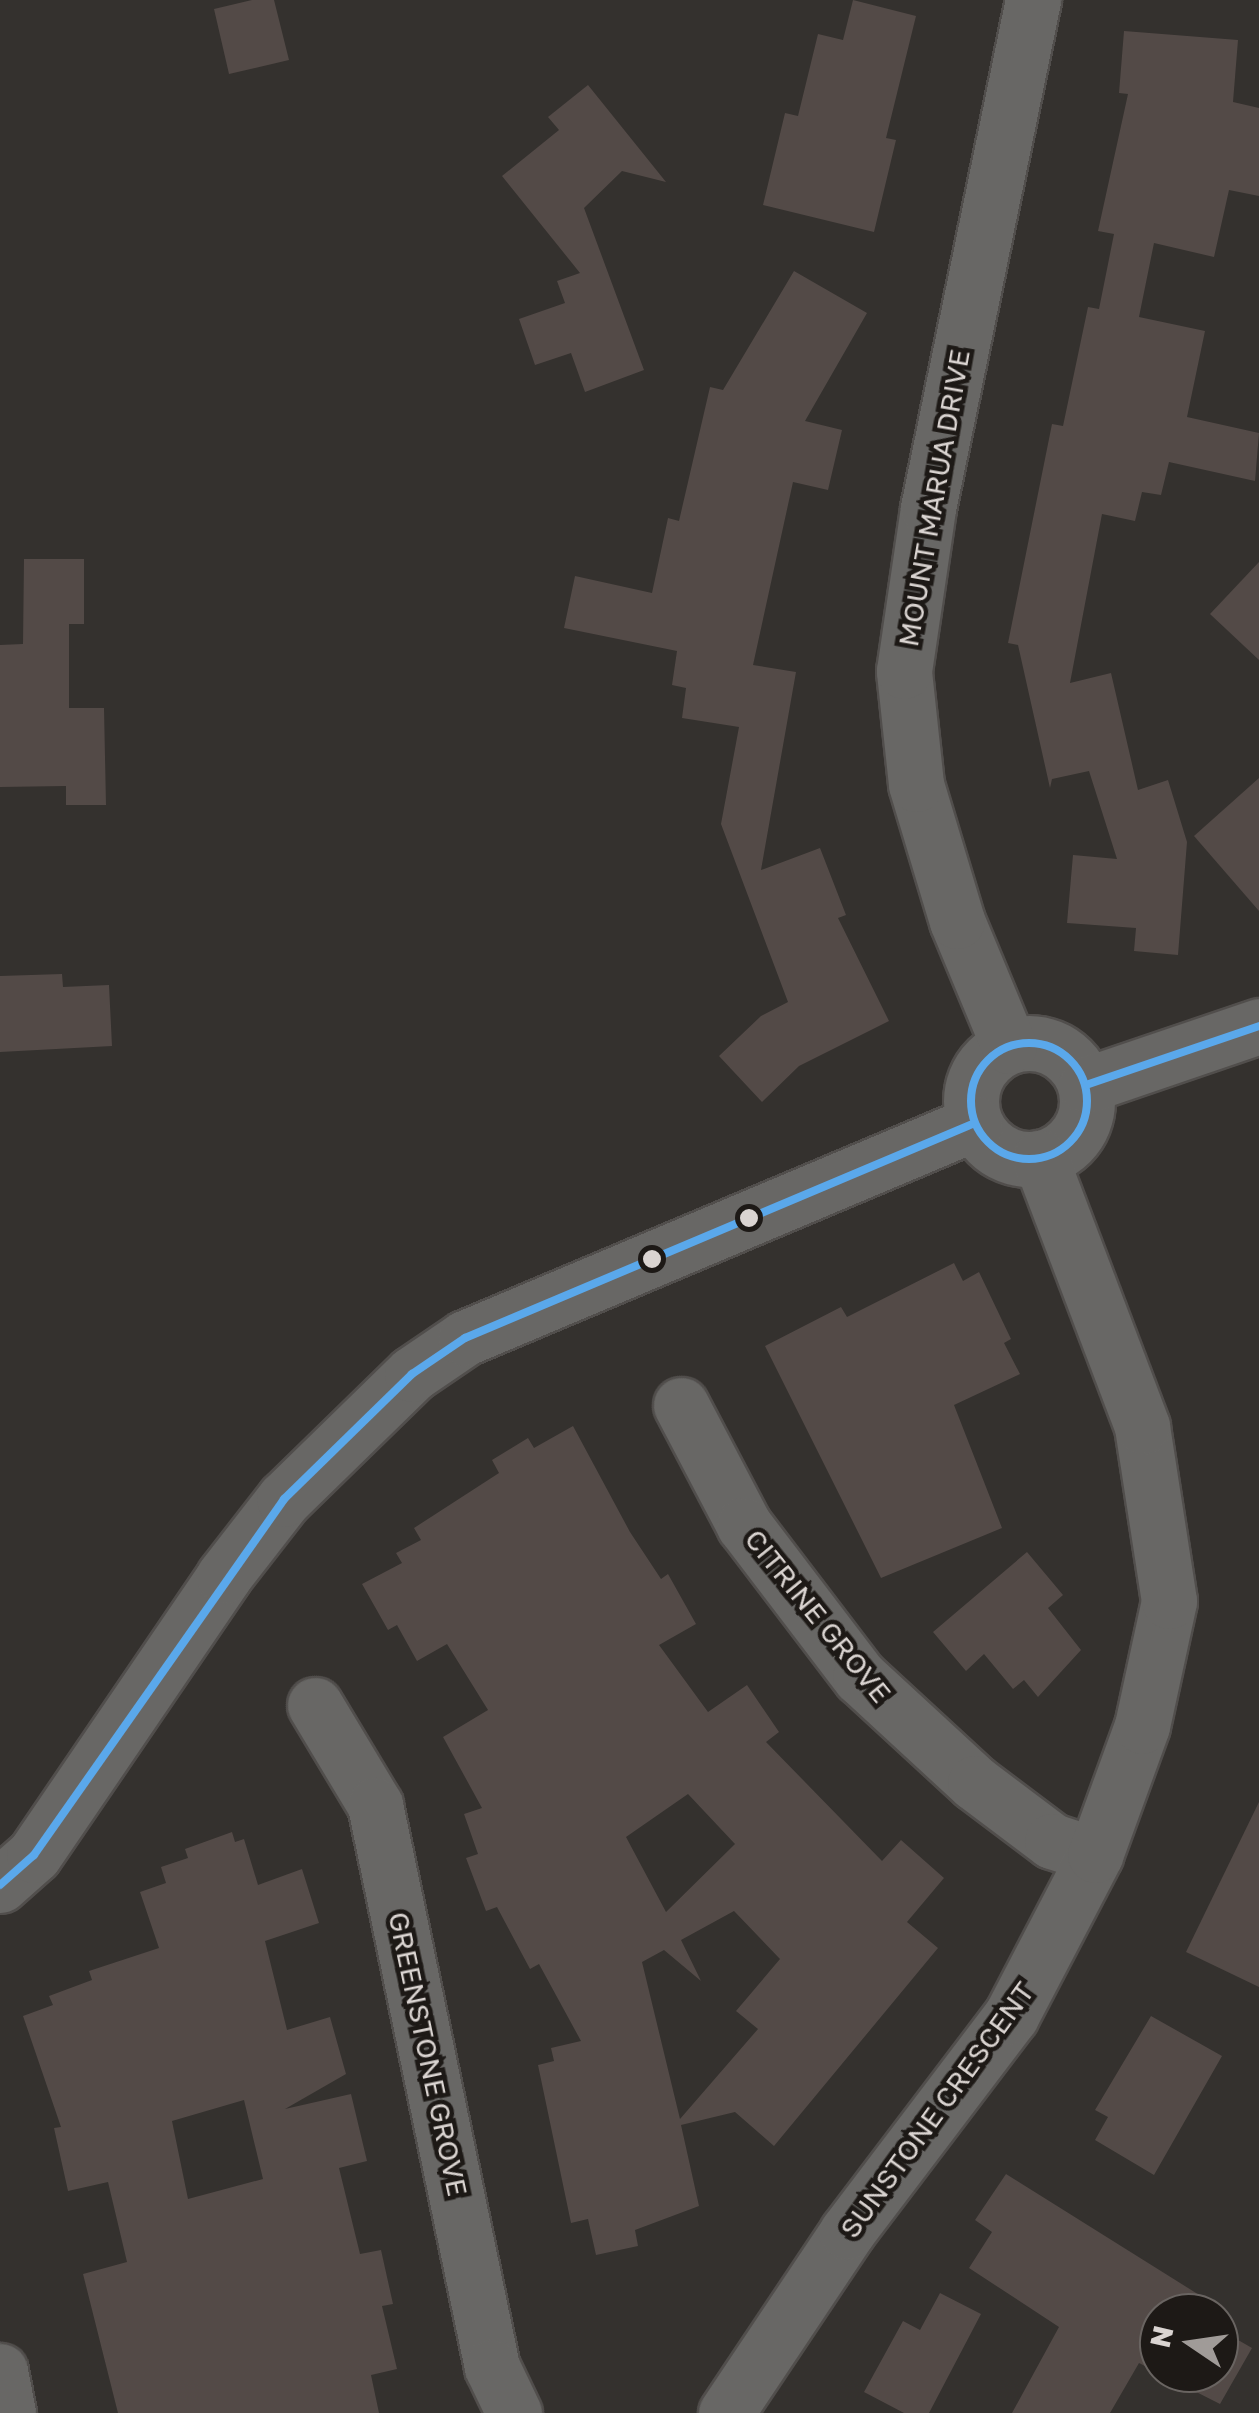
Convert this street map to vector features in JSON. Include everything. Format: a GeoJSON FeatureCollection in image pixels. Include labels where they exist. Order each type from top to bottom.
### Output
{"type":"FeatureCollection","features":[{"type":"Feature","properties":{"kind":"street","name":"MOUNT MARUA DRIVE"},"geometry":{"type":"LineString","coordinates":[[1008,1046],[958,920],[916,784],[904,672],[928,508],[1033,0]]}},
{"type":"Feature","properties":{"kind":"street"},"geometry":{"type":"LineString","coordinates":[[1086,1085],[1259,1026]]}},
{"type":"Feature","properties":{"kind":"street"},"geometry":{"type":"LineString","coordinates":[[1047,1044],[1078,1068],[1086,1085],[1088,1104],[1074,1140],[1040,1158],[1001,1152],[975,1123],[971,1105],[980,1069],[1008,1046],[1047,1044]]}},
{"type":"Feature","properties":{"kind":"street"},"geometry":{"type":"LineString","coordinates":[[0,1885],[34,1855],[224,1576],[284,1499],[412,1374],[465,1338],[975,1123]]}},
{"type":"Feature","properties":{"kind":"street","name":"SUNSTONE CRESCENT"},"geometry":{"type":"LineString","coordinates":[[726,2413],[847,2232],[1012,2016],[1096,1855],[1142,1726],[1168,1601],[1142,1426],[1040,1158]]}},
{"type":"Feature","properties":{"kind":"street","name":"CITRINE GROVE"},"geometry":{"type":"LineString","coordinates":[[682,1405],[744,1525],[860,1677],[1036,1830],[1096,1855]]}},
{"type":"Feature","properties":{"kind":"street","name":"GREENSTONE GROVE"},"geometry":{"type":"LineString","coordinates":[[314,1705],[375,1805],[492,2367],[514,2413]]}},
{"type":"Feature","properties":{"kind":"street"},"geometry":{"type":"LineString","coordinates":[[0,2370],[8,2413]]}},
{"type":"Feature","properties":{"kind":"building"},"geometry":{"type":"Polygon","coordinates":[[[252,0],[274,0],[289,60],[229,74],[214,9],[252,0]]]}},
{"type":"Feature","properties":{"kind":"building"},"geometry":{"type":"Polygon","coordinates":[[[853,0],[916,16],[886,138],[896,140],[874,232],[763,205],[785,113],[798,116],[818,34],[843,40],[853,0]]]}},
{"type":"Feature","properties":{"kind":"building"},"geometry":{"type":"Polygon","coordinates":[[[1124,31],[1238,40],[1233,102],[1259,108],[1259,196],[1229,190],[1214,257],[1154,243],[1139,317],[1205,331],[1187,417],[1259,433],[1255,481],[1169,462],[1161,495],[1142,492],[1135,521],[1102,514],[1070,683],[1111,673],[1138,790],[1168,780],[1187,842],[1178,955],[1134,951],[1136,928],[1067,923],[1073,855],[1117,859],[1089,771],[1052,779],[1050,788],[1018,645],[1008,643],[1052,424],[1063,426],[1088,307],[1099,309],[1114,234],[1098,231],[1128,94],[1119,93],[1124,31]]]}},
{"type":"Feature","properties":{"kind":"building"},"geometry":{"type":"Polygon","coordinates":[[[588,85],[666,182],[622,171],[584,208],[644,370],[585,392],[571,353],[535,365],[519,319],[565,303],[557,281],[580,273],[502,176],[559,130],[548,117],[588,85]]]}},
{"type":"Feature","properties":{"kind":"building"},"geometry":{"type":"Polygon","coordinates":[[[794,271],[867,313],[805,421],[842,430],[828,490],[793,482],[753,665],[796,672],[761,870],[820,848],[846,915],[838,918],[889,1021],[799,1066],[762,1102],[719,1056],[761,1016],[788,1002],[721,824],[739,727],[682,718],[686,688],[672,685],[677,651],[564,628],[575,576],[652,593],[668,518],[679,521],[710,387],[723,390],[794,271]]]}},
{"type":"Feature","properties":{"kind":"building"},"geometry":{"type":"Polygon","coordinates":[[[24,559],[84,559],[84,624],[69,624],[69,708],[104,708],[106,805],[66,805],[66,786],[0,787],[0,645],[23,644],[24,559]]]}},
{"type":"Feature","properties":{"kind":"building"},"geometry":{"type":"Polygon","coordinates":[[[1259,562],[1259,660],[1210,614],[1259,562]]]}},
{"type":"Feature","properties":{"kind":"building"},"geometry":{"type":"Polygon","coordinates":[[[1259,778],[1259,911],[1194,836],[1259,778]]]}},
{"type":"Feature","properties":{"kind":"building"},"geometry":{"type":"Polygon","coordinates":[[[62,974],[63,987],[109,985],[112,1046],[0,1052],[0,976],[62,974]]]}},
{"type":"Feature","properties":{"kind":"building"},"geometry":{"type":"Polygon","coordinates":[[[954,1263],[963,1281],[979,1272],[1011,1339],[1004,1343],[1020,1374],[954,1405],[1002,1528],[881,1578],[765,1346],[841,1307],[847,1317],[954,1263]]]}},
{"type":"Feature","properties":{"kind":"building"},"geometry":{"type":"Polygon","coordinates":[[[573,1426],[630,1532],[661,1579],[668,1574],[696,1624],[659,1645],[708,1712],[747,1685],[779,1732],[766,1742],[882,1861],[901,1840],[944,1878],[907,1922],[938,1948],[774,2146],[735,2112],[681,2125],[699,2206],[635,2230],[638,2246],[596,2255],[588,2219],[571,2223],[538,2065],[554,2061],[551,2048],[581,2041],[539,1964],[530,1969],[497,1907],[486,1911],[466,1858],[478,1854],[464,1814],[482,1808],[443,1737],[488,1710],[447,1644],[417,1661],[397,1625],[388,1630],[362,1584],[402,1563],[396,1553],[421,1540],[414,1528],[499,1473],[492,1460],[528,1438],[534,1448],[573,1426]],[[688,1794],[626,1837],[666,1912],[735,1844],[688,1794]],[[734,1911],[681,1940],[701,1981],[664,1950],[642,1962],[680,2119],[758,2029],[736,2011],[780,1959],[734,1911]]]}},
{"type":"Feature","properties":{"kind":"building"},"geometry":{"type":"Polygon","coordinates":[[[1027,1552],[1063,1595],[1048,1608],[1081,1650],[1038,1697],[1024,1680],[1013,1689],[984,1654],[966,1671],[933,1632],[1027,1552]]]}},
{"type":"Feature","properties":{"kind":"building"},"geometry":{"type":"Polygon","coordinates":[[[1259,1802],[1259,1987],[1186,1952],[1259,1802]]]}},
{"type":"Feature","properties":{"kind":"building"},"geometry":{"type":"Polygon","coordinates":[[[232,1832],[235,1842],[244,1839],[258,1885],[302,1869],[319,1923],[265,1941],[287,2030],[330,2017],[346,2074],[285,2109],[351,2094],[367,2161],[339,2168],[360,2254],[381,2250],[393,2304],[382,2306],[397,2369],[371,2375],[379,2413],[118,2413],[83,2274],[127,2262],[108,2182],[68,2191],[54,2128],[61,2127],[23,2016],[53,2005],[49,1996],[92,1980],[89,1971],[159,1948],[140,1892],[166,1883],[161,1867],[188,1858],[185,1849],[232,1832]],[[244,2100],[172,2121],[188,2199],[263,2179],[244,2100]]]}},
{"type":"Feature","properties":{"kind":"building"},"geometry":{"type":"Polygon","coordinates":[[[1151,2016],[1222,2056],[1154,2175],[1095,2140],[1108,2117],[1095,2110],[1151,2016]]]}},
{"type":"Feature","properties":{"kind":"building"},"geometry":{"type":"Polygon","coordinates":[[[1006,2174],[1196,2293],[1139,2293],[1139,2363],[1110,2413],[1012,2413],[1059,2327],[969,2268],[992,2232],[975,2220],[1006,2174]]]}},
{"type":"Feature","properties":{"kind":"building"},"geometry":{"type":"Polygon","coordinates":[[[940,2293],[981,2314],[929,2413],[904,2413],[864,2392],[903,2321],[920,2330],[940,2293]]]}},
{"type":"Feature","properties":{"kind":"building"},"geometry":{"type":"Polygon","coordinates":[[[1239,2341],[1252,2348],[1239,2371],[1239,2341]]]}},
{"type":"Feature","properties":{"kind":"building"},"geometry":{"type":"Polygon","coordinates":[[[1198,2393],[1226,2393],[1220,2404],[1198,2393]]]}},
{"type":"Feature","properties":{"kind":"transit line"},"geometry":{"type":"LineString","coordinates":[[1086,1085],[1259,1026]]}},
{"type":"Feature","properties":{"kind":"transit line"},"geometry":{"type":"LineString","coordinates":[[1029,1043],[1051,1047],[1070,1060],[1083,1079],[1087,1101],[1083,1123],[1070,1142],[1051,1155],[1029,1159],[1007,1155],[988,1142],[975,1123],[971,1101],[975,1079],[988,1060],[1007,1047],[1029,1043]]}},
{"type":"Feature","properties":{"kind":"transit line"},"geometry":{"type":"LineString","coordinates":[[0,1885],[34,1855],[284,1499],[412,1374],[465,1338],[975,1123]]}}]}
